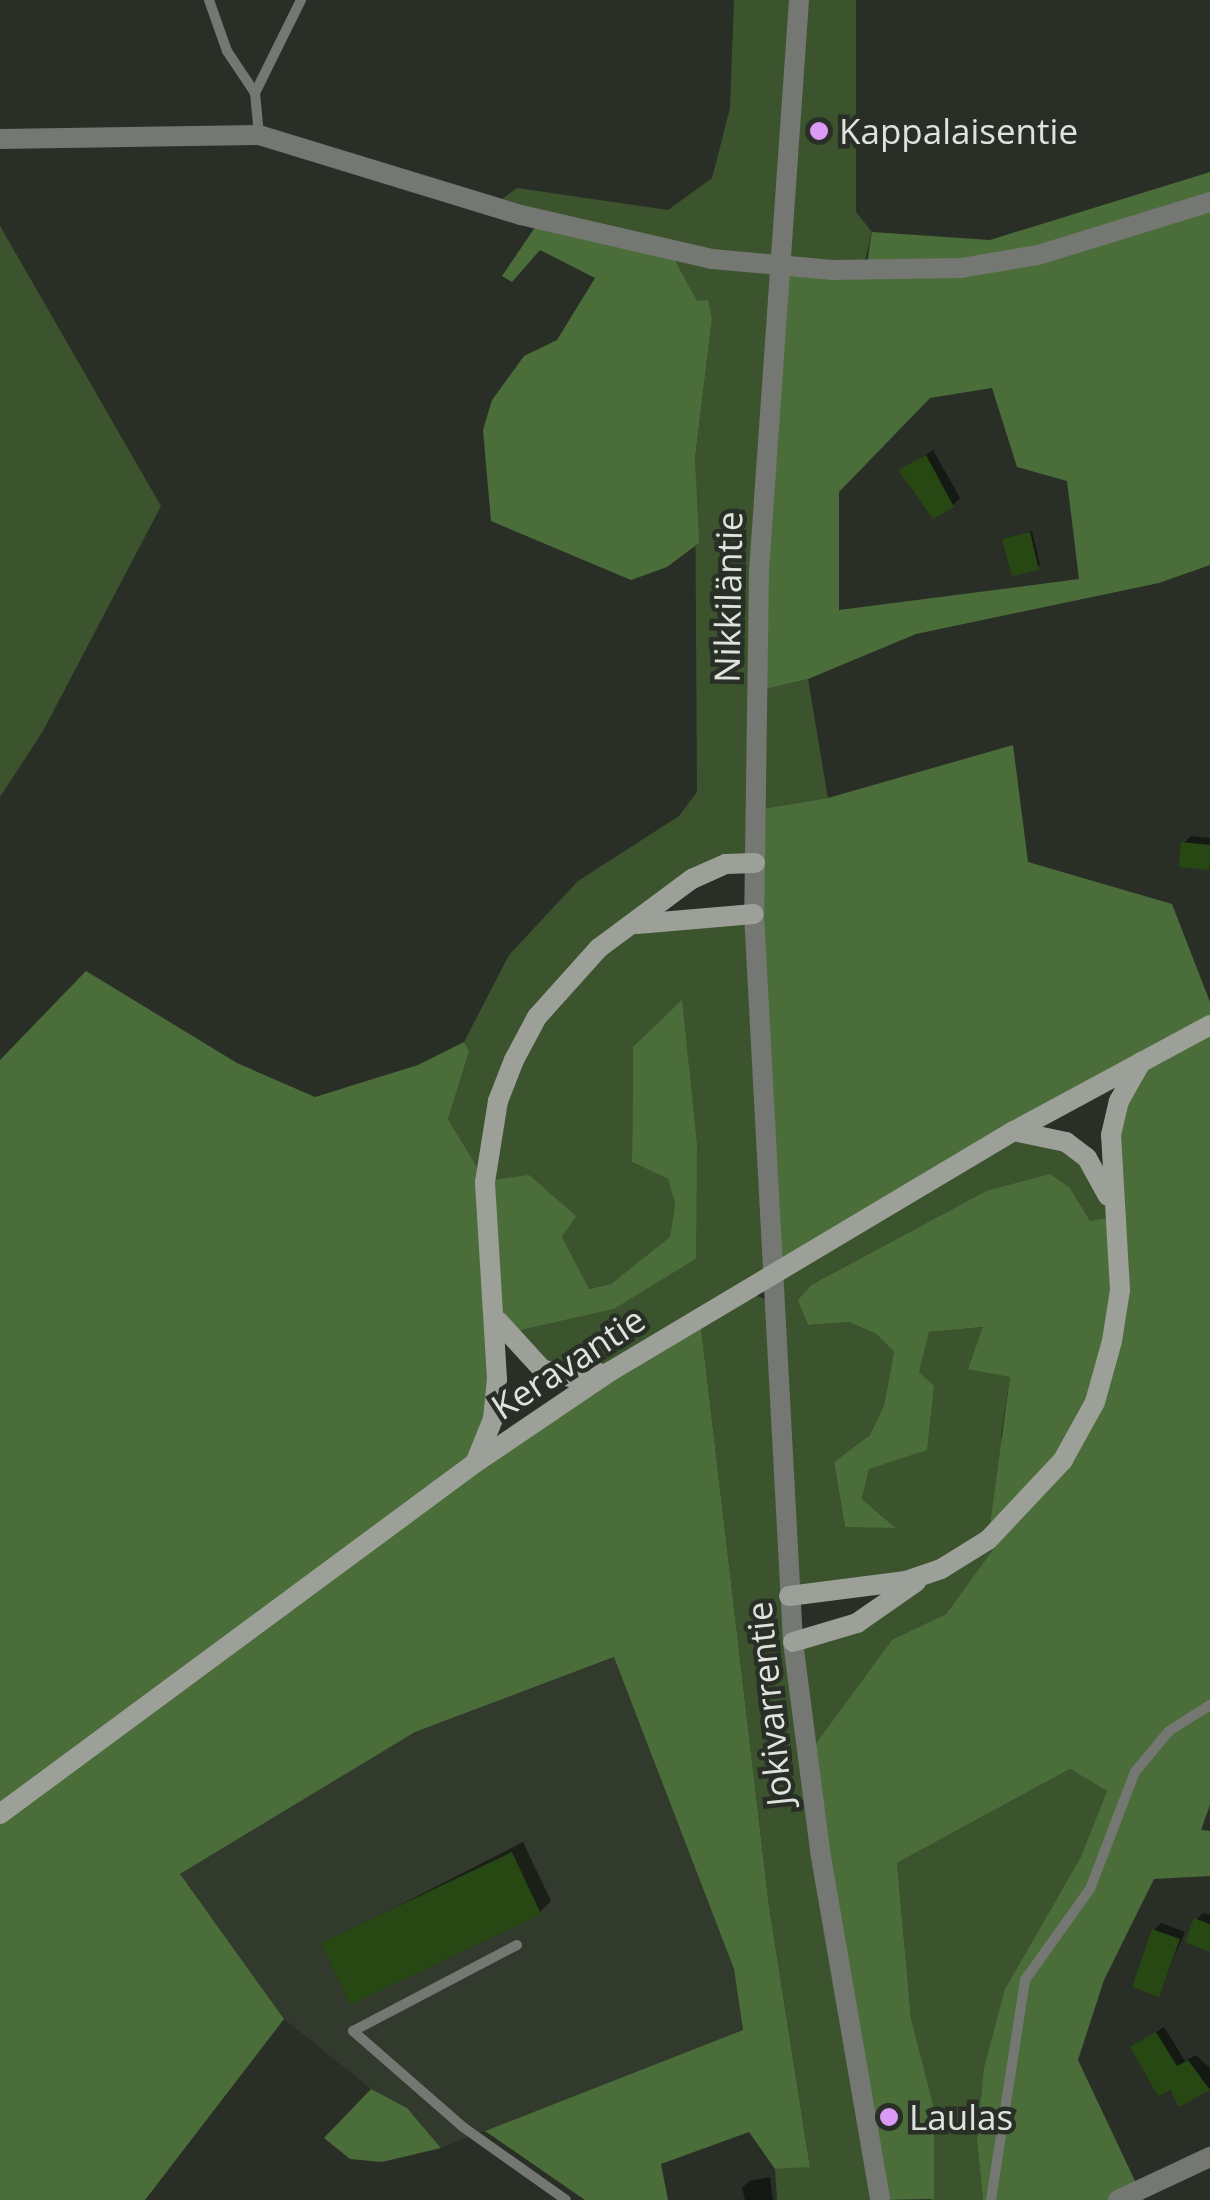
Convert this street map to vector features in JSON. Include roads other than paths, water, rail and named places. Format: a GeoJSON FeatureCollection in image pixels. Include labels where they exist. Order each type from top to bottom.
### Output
{"type":"FeatureCollection","features":[{"type":"Feature","properties":{"kind":"main road"},"geometry":{"type":"LineString","coordinates":[[476,1463],[493,1419],[494,1311],[484,1211],[498,1101],[538,1017],[625,927],[709,870],[755,863]]}},
{"type":"Feature","properties":{"kind":"main road"},"geometry":{"type":"LineString","coordinates":[[625,927],[662,918],[754,914]]}},
{"type":"Feature","properties":{"kind":"main road","name":"Keravantie"},"geometry":{"type":"LineString","coordinates":[[0,1814],[476,1463],[612,1371],[1014,1131],[1210,1025]]}},
{"type":"Feature","properties":{"kind":"main road"},"geometry":{"type":"LineString","coordinates":[[793,1642],[857,1623],[922,1578],[988,1540],[1026,1504],[1063,1460],[1095,1402],[1120,1290],[1111,1134],[1119,1101],[1142,1060]]}},
{"type":"Feature","properties":{"kind":"main road"},"geometry":{"type":"LineString","coordinates":[[1014,1131],[1066,1142],[1087,1158],[1112,1202]]}},
{"type":"Feature","properties":{"kind":"main road"},"geometry":{"type":"LineString","coordinates":[[494,1311],[504,1334],[542,1370],[574,1378],[612,1371]]}},
{"type":"Feature","properties":{"kind":"main road"},"geometry":{"type":"LineString","coordinates":[[789,1596],[922,1578]]}},
{"type":"Feature","properties":{"kind":"street","name":"Nikkiläntie"},"geometry":{"type":"LineString","coordinates":[[767,1196],[754,914],[759,571],[799,0]]}},
{"type":"Feature","properties":{"kind":"street"},"geometry":{"type":"LineString","coordinates":[[0,138],[259,134],[521,215],[712,259],[780,267],[961,268],[1038,255],[1210,202]]}},
{"type":"Feature","properties":{"kind":"street","name":"Jokivarrentie"},"geometry":{"type":"LineString","coordinates":[[767,1196],[793,1642],[820,1852],[880,2200]]}},
{"type":"Feature","properties":{"kind":"street"},"geometry":{"type":"LineString","coordinates":[[1118,2200],[1210,2157]]}},
{"type":"Feature","properties":{"kind":"lane"},"geometry":{"type":"LineString","coordinates":[[208,0],[227,51],[255,93],[259,134]]}},
{"type":"Feature","properties":{"kind":"lane"},"geometry":{"type":"LineString","coordinates":[[255,93],[301,0]]}},
{"type":"Feature","properties":{"kind":"lane"},"geometry":{"type":"LineString","coordinates":[[992,2200],[1025,1980],[1090,1888],[1135,1772],[1169,1731],[1210,1706]]}},
{"type":"Feature","properties":{"kind":"lane"},"geometry":{"type":"LineString","coordinates":[[517,1945],[353,2031],[463,2127],[566,2200]]}},
{"type":"Feature","properties":{"kind":"place","name":"Kappalaisentie"},"geometry":{"type":"Point","coordinates":[819,131]}},
{"type":"Feature","properties":{"kind":"place","name":"Laulas"},"geometry":{"type":"Point","coordinates":[889,2117]}}]}
